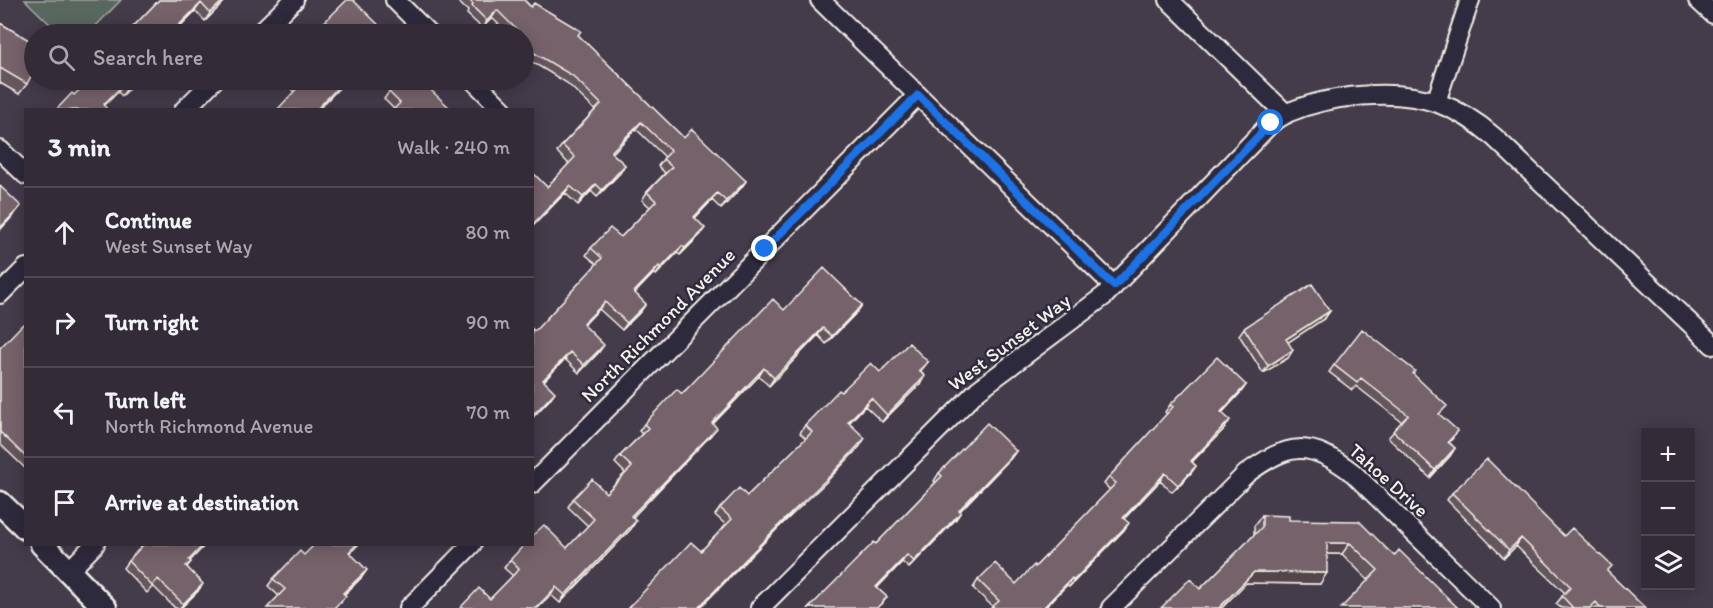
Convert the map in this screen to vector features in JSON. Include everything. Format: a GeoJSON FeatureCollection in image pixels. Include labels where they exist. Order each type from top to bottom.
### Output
{"type":"FeatureCollection","features":[{"type":"Feature","properties":{"kind":"street"},"geometry":{"type":"LineString","coordinates":[[269,24],[294,0]]}},
{"type":"Feature","properties":{"kind":"street"},"geometry":{"type":"LineString","coordinates":[[394,0],[419,24]]}},
{"type":"Feature","properties":{"kind":"street"},"geometry":{"type":"LineString","coordinates":[[820,0],[1114,286]]}},
{"type":"Feature","properties":{"kind":"street"},"geometry":{"type":"LineString","coordinates":[[1169,0],[1286,114]]}},
{"type":"Feature","properties":{"kind":"street"},"geometry":{"type":"LineString","coordinates":[[1436,102],[1470,0]]}},
{"type":"Feature","properties":{"kind":"street"},"geometry":{"type":"LineString","coordinates":[[1698,0],[1713,14]]}},
{"type":"Feature","properties":{"kind":"street"},"geometry":{"type":"LineString","coordinates":[[186,108],[204,90]]}},
{"type":"Feature","properties":{"kind":"street"},"geometry":{"type":"LineString","coordinates":[[483,90],[501,108]]}},
{"type":"Feature","properties":{"kind":"street","name":"North Richmond Avenue"},"geometry":{"type":"LineString","coordinates":[[534,482],[918,95]]}},
{"type":"Feature","properties":{"kind":"street","name":"West Sunset Way"},"geometry":{"type":"LineString","coordinates":[[760,608],[978,390],[1104,296],[1271,123],[1286,114],[1317,104],[1356,96],[1400,96],[1436,102],[1455,110],[1481,126],[1713,345]]}},
{"type":"Feature","properties":{"kind":"street"},"geometry":{"type":"LineString","coordinates":[[0,150],[24,174]]}},
{"type":"Feature","properties":{"kind":"street"},"geometry":{"type":"LineString","coordinates":[[0,294],[24,270]]}},
{"type":"Feature","properties":{"kind":"street","name":"Tahoe Drive"},"geometry":{"type":"LineString","coordinates":[[1111,608],[1246,474],[1262,462],[1297,448],[1315,451],[1335,459],[1353,473],[1491,608]]}},
{"type":"Feature","properties":{"kind":"street"},"geometry":{"type":"LineString","coordinates":[[0,503],[24,526]]}},
{"type":"Feature","properties":{"kind":"street"},"geometry":{"type":"LineString","coordinates":[[44,546],[105,608]]}},
{"type":"Feature","properties":{"kind":"street"},"geometry":{"type":"LineString","coordinates":[[69,571],[93,546]]}},
{"type":"Feature","properties":{"kind":"street"},"geometry":{"type":"LineString","coordinates":[[410,608],[470,546]]}},
{"type":"Feature","properties":{"kind":"green space"},"geometry":{"type":"Polygon","coordinates":[[[25,0],[121,0],[98,24],[50,24],[25,0]]]}},
{"type":"Feature","properties":{"kind":"building"},"geometry":{"type":"Polygon","coordinates":[[[159,0],[224,0],[210,13],[201,3],[180,24],[136,24],[159,0]]]}},
{"type":"Feature","properties":{"kind":"building"},"geometry":{"type":"Polygon","coordinates":[[[347,0],[353,0],[378,24],[322,24],[347,0]]]}},
{"type":"Feature","properties":{"kind":"building"},"geometry":{"type":"Polygon","coordinates":[[[469,0],[524,0],[531,7],[534,3],[581,31],[578,35],[684,138],[692,129],[746,181],[726,201],[717,193],[694,217],[705,228],[685,248],[682,246],[661,268],[659,266],[634,292],[646,304],[627,323],[605,302],[583,324],[604,345],[584,365],[570,352],[543,380],[555,392],[535,413],[534,330],[602,258],[591,248],[610,228],[621,237],[656,201],[647,192],[672,167],[663,159],[671,151],[641,122],[611,152],[625,165],[602,190],[596,184],[583,197],[570,186],[534,223],[534,174],[547,187],[575,157],[562,145],[601,104],[573,76],[534,53],[534,24],[511,24],[497,10],[487,21],[472,6],[469,0]]]}},
{"type":"Feature","properties":{"kind":"building"},"geometry":{"type":"Polygon","coordinates":[[[0,23],[24,37],[24,82],[0,68],[0,23]]]}},
{"type":"Feature","properties":{"kind":"building"},"geometry":{"type":"Polygon","coordinates":[[[79,90],[118,90],[104,104],[106,108],[58,108],[72,93],[74,95],[79,90]]]}},
{"type":"Feature","properties":{"kind":"building"},"geometry":{"type":"Polygon","coordinates":[[[295,90],[335,90],[318,108],[279,108],[295,90]]]}},
{"type":"Feature","properties":{"kind":"building"},"geometry":{"type":"Polygon","coordinates":[[[391,90],[431,90],[450,108],[395,108],[400,103],[389,92],[391,90]]]}},
{"type":"Feature","properties":{"kind":"building"},"geometry":{"type":"Polygon","coordinates":[[[0,186],[21,206],[0,228],[0,186]]]}},
{"type":"Feature","properties":{"kind":"building"},"geometry":{"type":"Polygon","coordinates":[[[824,268],[862,305],[832,336],[823,328],[774,378],[764,368],[712,423],[717,428],[631,516],[636,521],[565,595],[556,587],[536,608],[460,608],[479,588],[490,599],[519,569],[510,560],[523,546],[534,546],[534,534],[544,525],[567,548],[594,519],[573,499],[592,479],[606,493],[632,467],[620,456],[648,428],[644,424],[677,389],[682,394],[773,299],[784,310],[824,268]]]}},
{"type":"Feature","properties":{"kind":"building"},"geometry":{"type":"Polygon","coordinates":[[[1312,284],[1330,311],[1286,339],[1293,350],[1268,366],[1244,328],[1312,284]]]}},
{"type":"Feature","properties":{"kind":"building"},"geometry":{"type":"Polygon","coordinates":[[[24,325],[24,455],[0,432],[0,348],[24,325]]]}},
{"type":"Feature","properties":{"kind":"building"},"geometry":{"type":"Polygon","coordinates":[[[1362,329],[1415,371],[1413,374],[1447,406],[1439,414],[1458,431],[1448,442],[1455,448],[1435,470],[1393,431],[1408,415],[1361,378],[1357,383],[1334,365],[1362,329]]]}},
{"type":"Feature","properties":{"kind":"building"},"geometry":{"type":"Polygon","coordinates":[[[909,343],[928,362],[919,370],[925,376],[887,415],[871,398],[848,422],[865,438],[698,608],[628,608],[691,542],[701,551],[732,519],[720,508],[739,488],[747,496],[812,432],[805,425],[839,390],[841,392],[871,363],[880,372],[909,343]]]}},
{"type":"Feature","properties":{"kind":"building"},"geometry":{"type":"Polygon","coordinates":[[[1217,357],[1246,385],[1221,412],[1230,420],[1191,461],[1196,466],[1178,485],[1165,473],[1123,518],[1129,523],[1074,580],[1072,578],[1043,608],[991,608],[999,601],[978,580],[995,563],[1016,584],[1034,565],[1035,567],[1116,483],[1109,477],[1173,407],[1170,405],[1217,357]]]}},
{"type":"Feature","properties":{"kind":"building"},"geometry":{"type":"Polygon","coordinates":[[[987,423],[1016,451],[914,561],[907,555],[876,587],[887,597],[877,608],[809,608],[942,476],[939,473],[987,423]]]}},
{"type":"Feature","properties":{"kind":"building"},"geometry":{"type":"Polygon","coordinates":[[[1487,459],[1564,536],[1572,528],[1612,566],[1607,571],[1645,608],[1601,608],[1596,602],[1590,608],[1573,608],[1562,596],[1571,587],[1521,538],[1509,550],[1452,493],[1487,459]]]}},
{"type":"Feature","properties":{"kind":"building"},"geometry":{"type":"Polygon","coordinates":[[[1262,515],[1289,516],[1289,520],[1359,521],[1394,556],[1399,550],[1458,608],[1341,608],[1378,570],[1350,543],[1327,543],[1327,573],[1254,572],[1219,608],[1161,608],[1190,579],[1200,589],[1262,527],[1262,515]]]}},
{"type":"Feature","properties":{"kind":"building"},"geometry":{"type":"Polygon","coordinates":[[[142,546],[202,546],[186,566],[203,584],[183,604],[158,579],[152,586],[128,561],[142,546]]]}},
{"type":"Feature","properties":{"kind":"building"},"geometry":{"type":"Polygon","coordinates":[[[313,546],[355,546],[349,552],[367,570],[343,593],[346,596],[334,608],[267,608],[285,589],[273,579],[300,551],[304,555],[313,546]]]}},
{"type":"Feature","properties":{"kind":"route"},"geometry":{"type":"LineString","coordinates":[[765,249],[918,95],[1114,286],[1271,123]]}}]}
